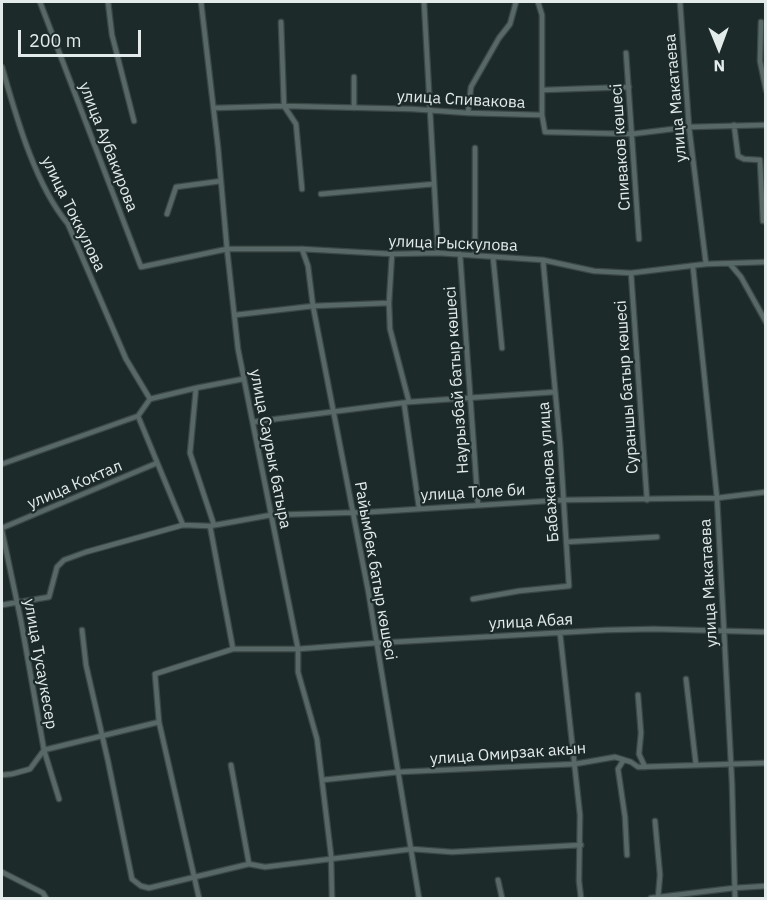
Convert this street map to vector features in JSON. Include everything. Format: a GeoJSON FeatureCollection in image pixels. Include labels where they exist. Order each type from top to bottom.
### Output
{"type":"FeatureCollection","features":[{"type":"Feature","properties":{"kind":"street","name":"улица Аубакирова"},"geometry":{"type":"LineString","coordinates":[[40,2],[141,267]]}},
{"type":"Feature","properties":{"kind":"street"},"geometry":{"type":"LineString","coordinates":[[108,2],[112,35],[134,121]]}},
{"type":"Feature","properties":{"kind":"street","name":"улица Саурык батыра"},"geometry":{"type":"LineString","coordinates":[[201,2],[243,379],[298,649],[298,672],[317,739],[331,858],[332,898]]}},
{"type":"Feature","properties":{"kind":"street"},"geometry":{"type":"LineString","coordinates":[[424,2],[438,253]]}},
{"type":"Feature","properties":{"kind":"street"},"geometry":{"type":"LineString","coordinates":[[468,113],[471,87],[499,38],[510,24],[516,2]]}},
{"type":"Feature","properties":{"kind":"street"},"geometry":{"type":"LineString","coordinates":[[538,2],[542,15],[542,115]]}},
{"type":"Feature","properties":{"kind":"street","name":"улица Макатаева"},"geometry":{"type":"LineString","coordinates":[[680,2],[689,127],[706,264]]}},
{"type":"Feature","properties":{"kind":"street"},"geometry":{"type":"LineString","coordinates":[[761,21],[760,61],[765,90]]}},
{"type":"Feature","properties":{"kind":"street"},"geometry":{"type":"LineString","coordinates":[[281,22],[284,106],[296,124],[302,189]]}},
{"type":"Feature","properties":{"kind":"street","name":"Спиваков көшесі"},"geometry":{"type":"LineString","coordinates":[[626,54],[639,239]]}},
{"type":"Feature","properties":{"kind":"street","name":"улица Токкулова"},"geometry":{"type":"LineString","coordinates":[[2,67],[19,126],[54,207],[68,224],[126,359],[150,399]]}},
{"type":"Feature","properties":{"kind":"street"},"geometry":{"type":"LineString","coordinates":[[354,77],[354,108]]}},
{"type":"Feature","properties":{"kind":"street"},"geometry":{"type":"LineString","coordinates":[[543,90],[629,87]]}},
{"type":"Feature","properties":{"kind":"street","name":"улица Спивакова"},"geometry":{"type":"LineString","coordinates":[[214,108],[284,106],[542,115],[545,132],[632,134],[689,127],[765,125]]}},
{"type":"Feature","properties":{"kind":"street"},"geometry":{"type":"LineString","coordinates":[[734,125],[738,156],[744,159],[760,160],[763,221]]}},
{"type":"Feature","properties":{"kind":"street"},"geometry":{"type":"LineString","coordinates":[[475,148],[475,255]]}},
{"type":"Feature","properties":{"kind":"street"},"geometry":{"type":"LineString","coordinates":[[167,214],[176,187],[222,181]]}},
{"type":"Feature","properties":{"kind":"street"},"geometry":{"type":"LineString","coordinates":[[321,194],[434,184]]}},
{"type":"Feature","properties":{"kind":"street","name":"улица Рыскулова"},"geometry":{"type":"LineString","coordinates":[[141,267],[227,249],[460,254],[543,260],[594,270],[631,273],[706,264],[765,262]]}},
{"type":"Feature","properties":{"kind":"street","name":"Райымбек батыр көшесі"},"geometry":{"type":"LineString","coordinates":[[302,249],[308,266],[313,306],[353,512],[419,898]]}},
{"type":"Feature","properties":{"kind":"street"},"geometry":{"type":"LineString","coordinates":[[392,254],[390,329],[407,402],[419,508]]}},
{"type":"Feature","properties":{"kind":"street","name":"Наурызбай батыр көшесі"},"geometry":{"type":"LineString","coordinates":[[460,254],[478,505]]}},
{"type":"Feature","properties":{"kind":"street"},"geometry":{"type":"LineString","coordinates":[[493,256],[502,348]]}},
{"type":"Feature","properties":{"kind":"street","name":"Бабажанова улица"},"geometry":{"type":"LineString","coordinates":[[473,599],[569,586],[560,443],[543,260]]}},
{"type":"Feature","properties":{"kind":"street"},"geometry":{"type":"LineString","coordinates":[[730,264],[741,277],[765,322]]}},
{"type":"Feature","properties":{"kind":"street","name":"улица Макатаева"},"geometry":{"type":"LineString","coordinates":[[693,267],[717,498],[731,764],[735,898]]}},
{"type":"Feature","properties":{"kind":"street","name":"Сураншы батыр көшесі"},"geometry":{"type":"LineString","coordinates":[[631,273],[646,500]]}},
{"type":"Feature","properties":{"kind":"street"},"geometry":{"type":"LineString","coordinates":[[235,315],[313,306],[389,303]]}},
{"type":"Feature","properties":{"kind":"street"},"geometry":{"type":"LineString","coordinates":[[2,464],[138,416],[150,399],[243,379]]}},
{"type":"Feature","properties":{"kind":"street"},"geometry":{"type":"LineString","coordinates":[[196,388],[190,453],[212,525],[233,649]]}},
{"type":"Feature","properties":{"kind":"street"},"geometry":{"type":"LineString","coordinates":[[253,422],[407,402],[555,392]]}},
{"type":"Feature","properties":{"kind":"street"},"geometry":{"type":"LineString","coordinates":[[138,416],[183,525]]}},
{"type":"Feature","properties":{"kind":"street","name":"улица Коктал"},"geometry":{"type":"LineString","coordinates":[[2,530],[157,463]]}},
{"type":"Feature","properties":{"kind":"street","name":"улица Толе би"},"geometry":{"type":"LineString","coordinates":[[17,602],[49,597],[57,567],[64,561],[86,552],[183,525],[212,525],[271,515],[562,500],[717,498],[765,492]]}},
{"type":"Feature","properties":{"kind":"street","name":"улица Тусаукесер"},"geometry":{"type":"LineString","coordinates":[[2,530],[44,750],[59,799]]}},
{"type":"Feature","properties":{"kind":"street"},"geometry":{"type":"LineString","coordinates":[[566,542],[657,537]]}},
{"type":"Feature","properties":{"kind":"street"},"geometry":{"type":"LineString","coordinates":[[2,605],[17,602]]}},
{"type":"Feature","properties":{"kind":"street","name":"улица Абая"},"geometry":{"type":"LineString","coordinates":[[159,722],[155,674],[233,649],[298,649],[654,629],[765,632]]}},
{"type":"Feature","properties":{"kind":"street"},"geometry":{"type":"LineString","coordinates":[[82,630],[86,665],[132,879],[141,886],[149,888],[249,864],[266,867],[412,849],[452,852],[581,845]]}},
{"type":"Feature","properties":{"kind":"street"},"geometry":{"type":"LineString","coordinates":[[560,633],[580,815],[581,898]]}},
{"type":"Feature","properties":{"kind":"street"},"geometry":{"type":"LineString","coordinates":[[686,680],[696,765]]}},
{"type":"Feature","properties":{"kind":"street"},"geometry":{"type":"LineString","coordinates":[[638,695],[641,733],[639,754],[645,766]]}},
{"type":"Feature","properties":{"kind":"street"},"geometry":{"type":"LineString","coordinates":[[2,775],[30,769],[44,750],[159,722],[199,898]]}},
{"type":"Feature","properties":{"kind":"street","name":"улица Омирзак акын"},"geometry":{"type":"LineString","coordinates":[[322,780],[399,772],[575,764],[615,757],[638,767],[765,763]]}},
{"type":"Feature","properties":{"kind":"street"},"geometry":{"type":"LineString","coordinates":[[623,761],[618,769],[625,817],[627,855]]}},
{"type":"Feature","properties":{"kind":"street"},"geometry":{"type":"LineString","coordinates":[[231,765],[249,864]]}},
{"type":"Feature","properties":{"kind":"street"},"geometry":{"type":"LineString","coordinates":[[655,821],[660,875],[658,898]]}},
{"type":"Feature","properties":{"kind":"street"},"geometry":{"type":"LineString","coordinates":[[2,872],[43,893],[46,898]]}},
{"type":"Feature","properties":{"kind":"street"},"geometry":{"type":"LineString","coordinates":[[498,880],[502,898]]}},
{"type":"Feature","properties":{"kind":"street"},"geometry":{"type":"LineString","coordinates":[[651,898],[765,886]]}}]}
